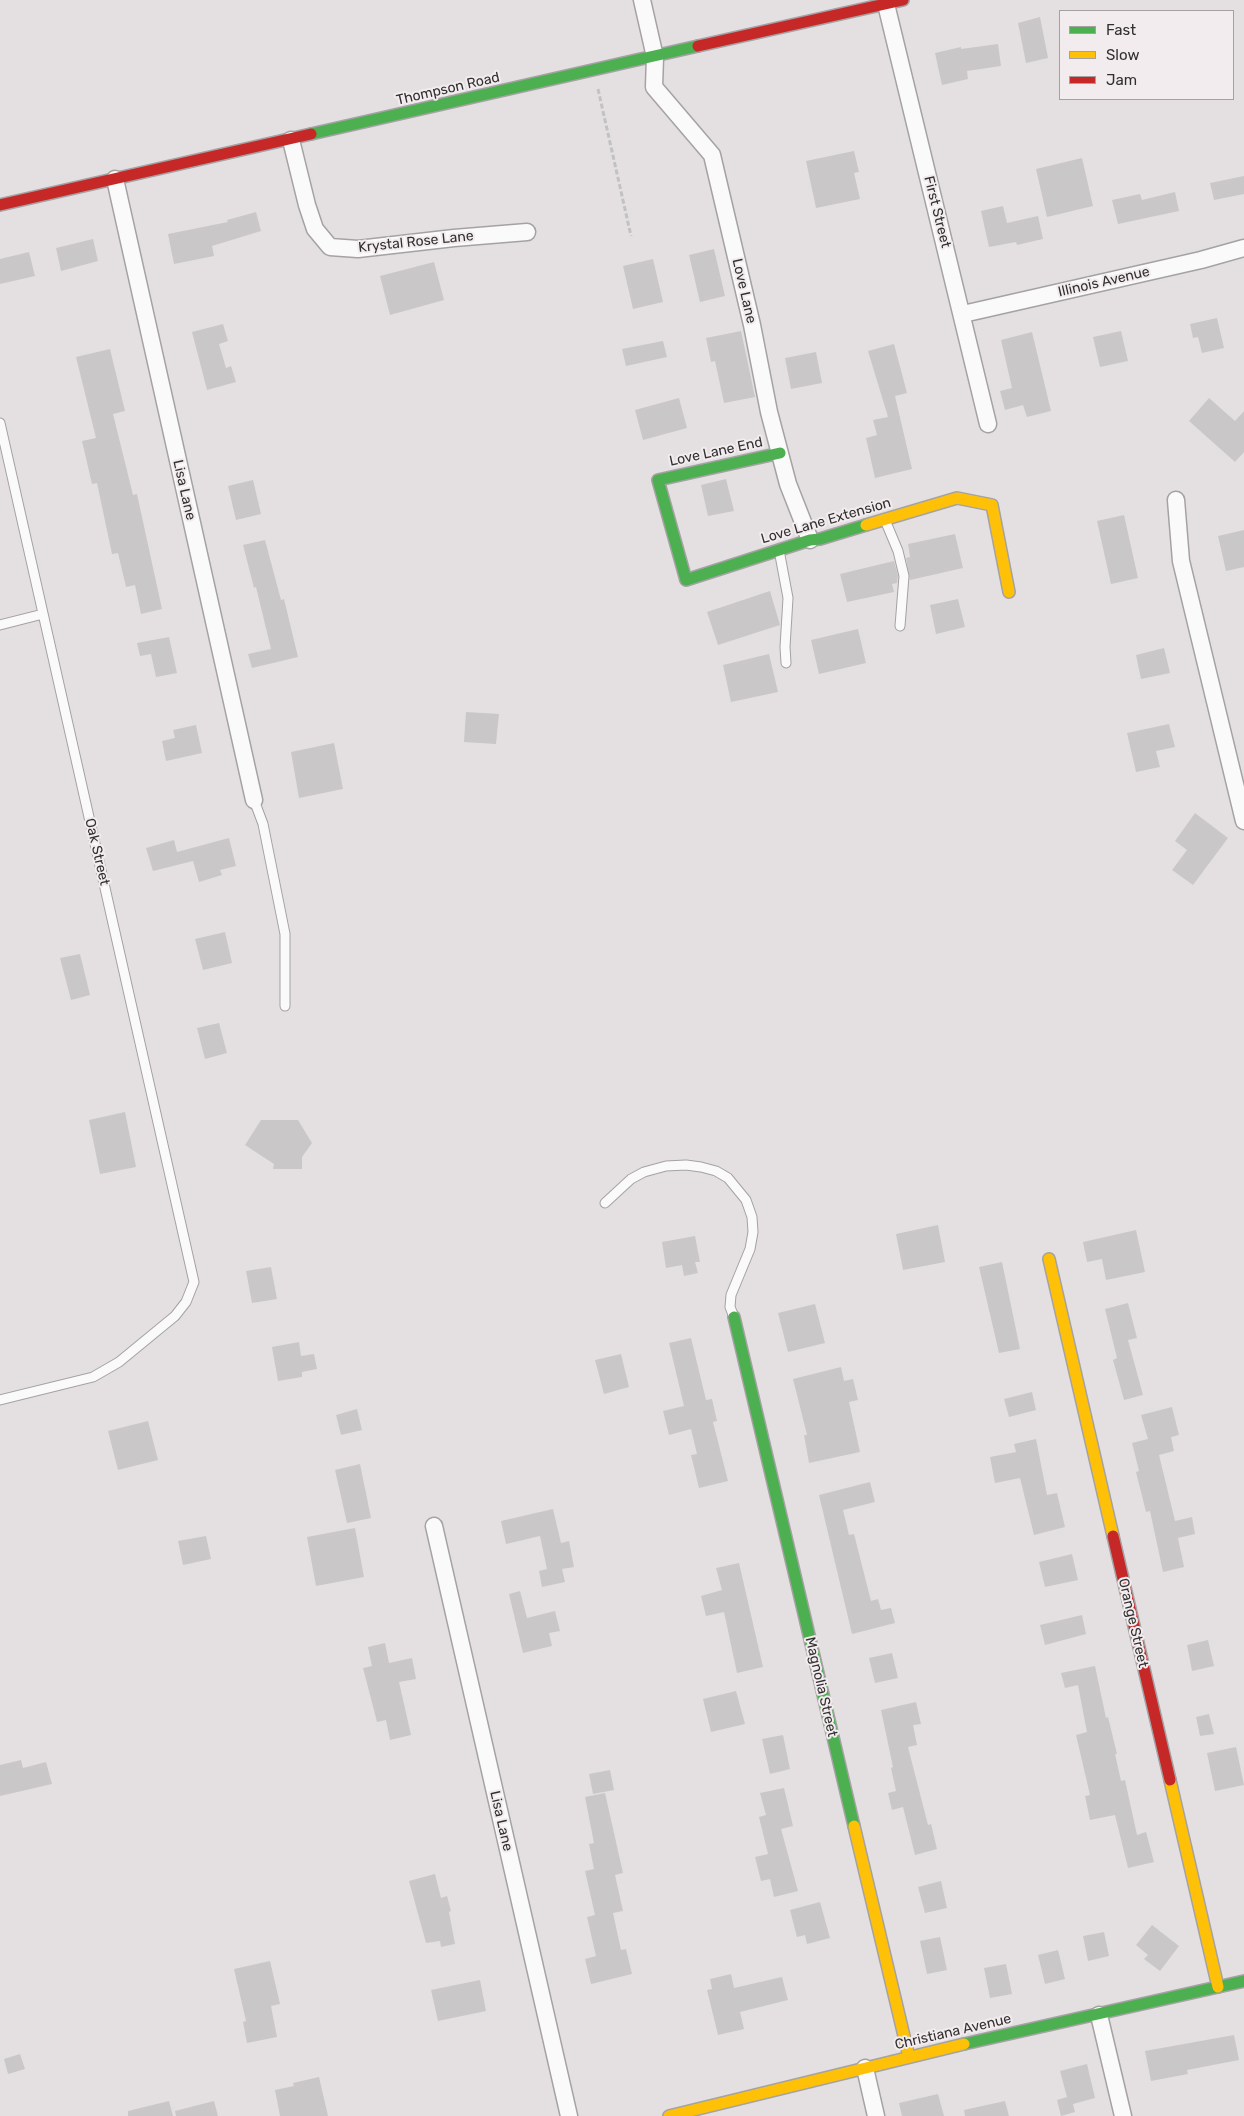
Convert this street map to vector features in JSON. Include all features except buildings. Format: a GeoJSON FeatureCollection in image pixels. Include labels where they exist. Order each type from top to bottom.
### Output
{"type":"FeatureCollection","features":[{"type":"Feature","properties":{"kind":"street","name":"Love Lane"},"geometry":{"type":"LineString","coordinates":[[642,0],[655,57],[654,87],[712,155],[752,325],[769,412],[788,484],[810,540]]}},
{"type":"Feature","properties":{"kind":"street","name":"Thompson Road"},"geometry":{"type":"LineString","coordinates":[[0,205],[594,71],[885,2],[903,0]]}},
{"type":"Feature","properties":{"kind":"street","name":"First Street"},"geometry":{"type":"LineString","coordinates":[[885,2],[963,314],[988,424]]}},
{"type":"Feature","properties":{"kind":"street","name":"Krystal Rose Lane"},"geometry":{"type":"LineString","coordinates":[[291,140],[306,205],[315,229],[330,247],[358,249],[527,232]]}},
{"type":"Feature","properties":{"kind":"street","name":"Lisa Lane"},"geometry":{"type":"LineString","coordinates":[[115,179],[254,800]]}},
{"type":"Feature","properties":{"kind":"street","name":"Illinois Avenue"},"geometry":{"type":"LineString","coordinates":[[963,314],[1201,260],[1244,248]]}},
{"type":"Feature","properties":{"kind":"street","name":"Love Lane End"},"geometry":{"type":"LineString","coordinates":[[658,480],[780,453]]}},
{"type":"Feature","properties":{"kind":"street","name":"Love Lane Extension"},"geometry":{"type":"LineString","coordinates":[[658,480],[686,580],[810,540],[820,539],[957,498],[992,505],[1009,592]]}},
{"type":"Feature","properties":{"kind":"street"},"geometry":{"type":"LineString","coordinates":[[1176,500],[1181,561],[1244,821]]}},
{"type":"Feature","properties":{"kind":"street","name":"Orange Street"},"geometry":{"type":"LineString","coordinates":[[1049,1259],[1218,1987]]}},
{"type":"Feature","properties":{"kind":"street","name":"Magnolia Street"},"geometry":{"type":"LineString","coordinates":[[734,1318],[909,2058]]}},
{"type":"Feature","properties":{"kind":"street","name":"Lisa Lane"},"geometry":{"type":"LineString","coordinates":[[434,1526],[569,2116]]}},
{"type":"Feature","properties":{"kind":"street","name":"Christiana Avenue"},"geometry":{"type":"LineString","coordinates":[[669,2116],[865,2068],[1244,1981]]}},
{"type":"Feature","properties":{"kind":"street"},"geometry":{"type":"LineString","coordinates":[[1099,2015],[1123,2116]]}},
{"type":"Feature","properties":{"kind":"street"},"geometry":{"type":"LineString","coordinates":[[865,2068],[876,2116]]}},
{"type":"Feature","properties":{"kind":"lane","name":"Oak Street"},"geometry":{"type":"LineString","coordinates":[[0,423],[194,1282],[186,1302],[175,1316],[119,1362],[93,1377],[0,1400]]}},
{"type":"Feature","properties":{"kind":"lane"},"geometry":{"type":"LineString","coordinates":[[885,520],[898,551],[904,576],[900,626]]}},
{"type":"Feature","properties":{"kind":"lane"},"geometry":{"type":"LineString","coordinates":[[779,550],[788,598],[786,663]]}},
{"type":"Feature","properties":{"kind":"lane"},"geometry":{"type":"LineString","coordinates":[[0,626],[43,614]]}},
{"type":"Feature","properties":{"kind":"lane"},"geometry":{"type":"LineString","coordinates":[[254,800],[263,824],[285,934],[285,1006]]}},
{"type":"Feature","properties":{"kind":"lane"},"geometry":{"type":"LineString","coordinates":[[606,1203],[631,1179],[644,1172],[666,1166],[686,1165],[701,1167],[716,1171],[728,1178],[740,1190],[752,1216],[750,1249],[731,1295],[730,1306],[734,1318]]}},
{"type":"Feature","properties":{"kind":"path"},"geometry":{"type":"LineString","coordinates":[[594,71],[631,236]]}},
{"type":"Feature","properties":{"kind":"traffic: fast"},"geometry":{"type":"LineString","coordinates":[[311,134],[698,46]]}},
{"type":"Feature","properties":{"kind":"traffic: fast"},"geometry":{"type":"LineString","coordinates":[[780,453],[658,480],[686,580],[810,540],[820,539],[866,525]]}},
{"type":"Feature","properties":{"kind":"traffic: fast"},"geometry":{"type":"LineString","coordinates":[[734,1317],[854,1826]]}},
{"type":"Feature","properties":{"kind":"traffic: fast"},"geometry":{"type":"LineString","coordinates":[[964,2044],[1244,1981]]}},
{"type":"Feature","properties":{"kind":"traffic: slow"},"geometry":{"type":"LineString","coordinates":[[866,525],[957,498],[992,505],[1009,592]]}},
{"type":"Feature","properties":{"kind":"traffic: slow"},"geometry":{"type":"LineString","coordinates":[[1049,1259],[1113,1536]]}},
{"type":"Feature","properties":{"kind":"traffic: slow"},"geometry":{"type":"LineString","coordinates":[[1170,1780],[1218,1987]]}},
{"type":"Feature","properties":{"kind":"traffic: slow"},"geometry":{"type":"LineString","coordinates":[[854,1826],[909,2057]]}},
{"type":"Feature","properties":{"kind":"traffic: slow"},"geometry":{"type":"LineString","coordinates":[[669,2116],[964,2044]]}},
{"type":"Feature","properties":{"kind":"traffic: jam"},"geometry":{"type":"LineString","coordinates":[[698,46],[903,0]]}},
{"type":"Feature","properties":{"kind":"traffic: jam"},"geometry":{"type":"LineString","coordinates":[[0,205],[311,134]]}},
{"type":"Feature","properties":{"kind":"traffic: jam"},"geometry":{"type":"LineString","coordinates":[[1113,1536],[1170,1780]]}}]}
